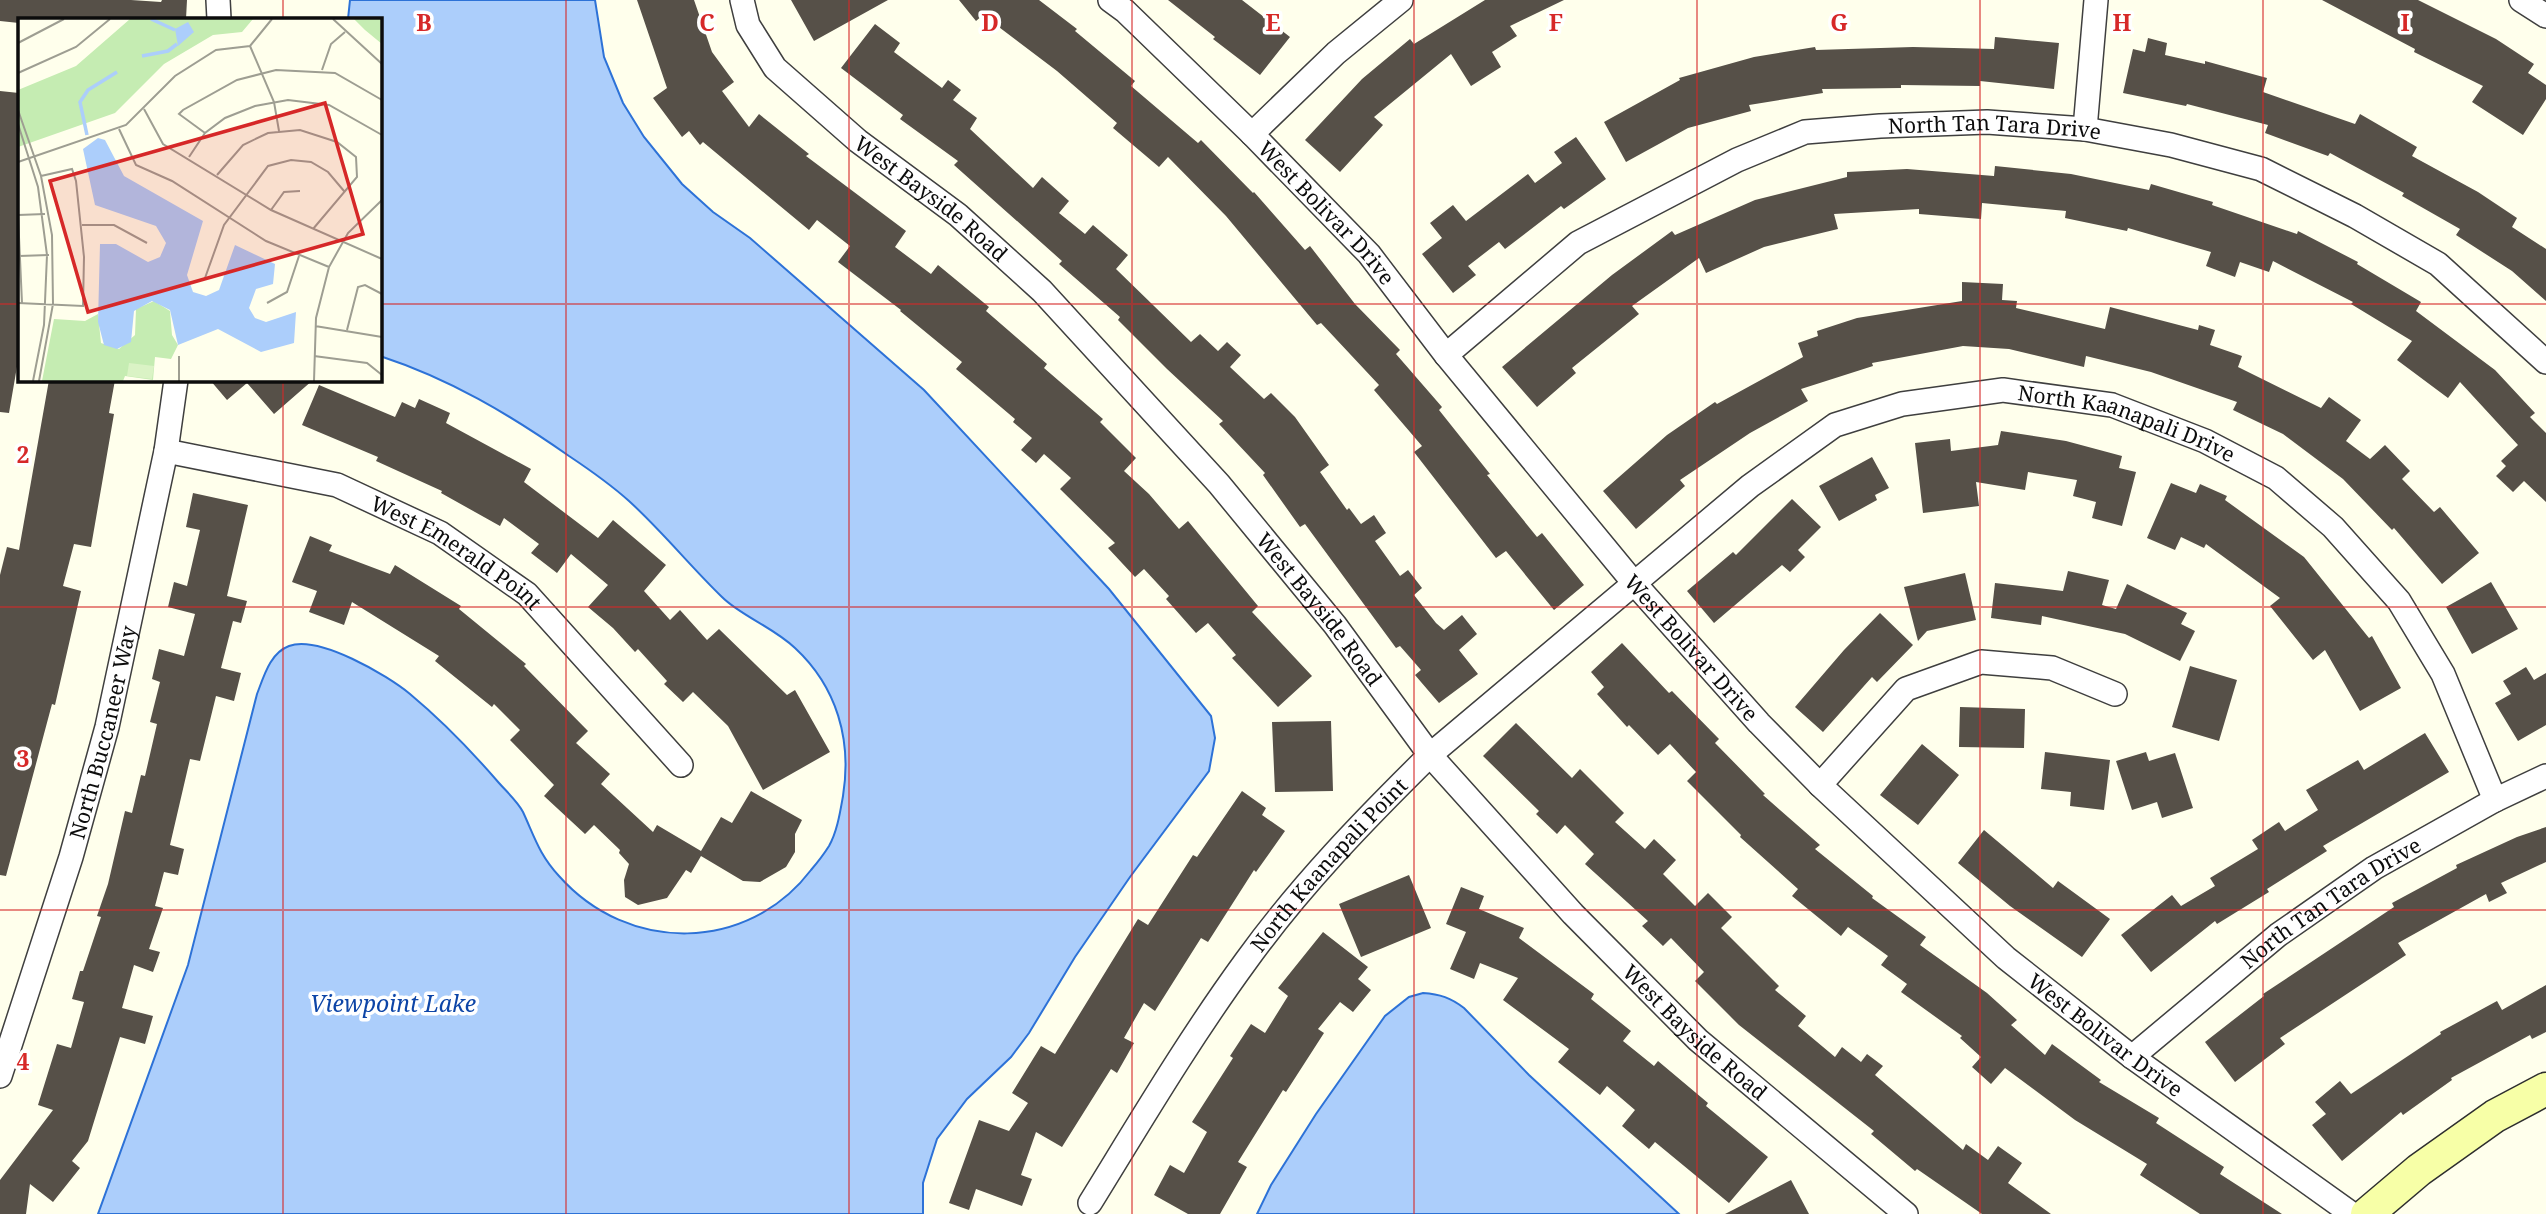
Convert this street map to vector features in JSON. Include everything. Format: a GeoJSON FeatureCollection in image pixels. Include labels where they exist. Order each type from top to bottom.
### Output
{"type":"FeatureCollection","features":[{"type":"Feature","properties":{"kind":"street"},"geometry":{"type":"LineString","coordinates":[[218,0],[219,18]]}},
{"type":"Feature","properties":{"kind":"street","name":"West Bayside Road"},"geometry":{"type":"LineString","coordinates":[[742,0],[748,25],[775,68],[858,141],[958,215],[1042,291],[1200,464],[1335,625],[1430,755],[1573,914],[1698,1040],[1906,1214]]}},
{"type":"Feature","properties":{"kind":"street","name":"West Bolivar Drive"},"geometry":{"type":"LineString","coordinates":[[1110,0],[1125,11],[1252,134],[1369,254],[1446,355],[1634,583],[1820,785],[2006,958],[2132,1057],[2352,1214]]}},
{"type":"Feature","properties":{"kind":"street"},"geometry":{"type":"LineString","coordinates":[[1252,134],[1336,53],[1401,0]]}},
{"type":"Feature","properties":{"kind":"street"},"geometry":{"type":"LineString","coordinates":[[2085,129],[2096,0]]}},
{"type":"Feature","properties":{"kind":"street"},"geometry":{"type":"LineString","coordinates":[[2521,0],[2546,16]]}},
{"type":"Feature","properties":{"kind":"street","name":"North Tan Tara Drive"},"geometry":{"type":"LineString","coordinates":[[1446,355],[1578,243],[1737,160],[1805,132],[1987,122],[2085,129],[2171,145],[2261,169],[2355,216],[2438,264],[2546,362]]}},
{"type":"Feature","properties":{"kind":"street","name":"North Buccaneer Way"},"geometry":{"type":"LineString","coordinates":[[0,1076],[71,857],[107,727],[166,451],[176,382]]}},
{"type":"Feature","properties":{"kind":"street","name":"North Kaanapali Drive"},"geometry":{"type":"LineString","coordinates":[[1634,583],[1750,486],[1835,425],[1902,404],[2003,390],[2112,405],[2205,441],[2276,478],[2333,527],[2399,601],[2443,674],[2495,800]]}},
{"type":"Feature","properties":{"kind":"street","name":"West Emerald Point"},"geometry":{"type":"LineString","coordinates":[[166,451],[337,485],[440,533],[527,594],[681,765]]}},
{"type":"Feature","properties":{"kind":"street","name":"North Kaanapali Point"},"geometry":{"type":"LineString","coordinates":[[1090,1203],[1186,1049],[1262,940],[1322,866],[1430,755],[1634,583]]}},
{"type":"Feature","properties":{"kind":"street"},"geometry":{"type":"LineString","coordinates":[[1820,785],[1906,689],[1980,662],[2052,668],[2115,694]]}},
{"type":"Feature","properties":{"kind":"street","name":"North Tan Tara Drive"},"geometry":{"type":"LineString","coordinates":[[2132,1057],[2278,935],[2374,868],[2495,800],[2546,776]]}},
{"type":"Feature","properties":{"kind":"street"},"geometry":{"type":"LineString","coordinates":[[2367,1214],[2418,1170],[2484,1123],[2546,1089]]}},
{"type":"Feature","properties":{"kind":"water","name":"Viewpoint Lake"},"geometry":{"type":"Polygon","coordinates":[[[350,0],[595,0],[604,57],[623,103],[644,137],[682,184],[713,212],[750,238],[924,390],[1109,589],[1211,716],[1215,738],[1209,771],[1130,877],[1075,957],[1029,1033],[1011,1057],[967,1099],[937,1139],[923,1183],[923,1214],[98,1214],[188,965],[257,694],[268,666],[282,649],[302,644],[334,651],[386,677],[410,694],[479,760],[515,801],[542,853],[559,876],[587,902],[619,920],[652,930],[687,933],[722,929],[755,917],[785,897],[813,867],[832,841],[839,816],[845,775],[843,735],[831,697],[809,663],[795,648],[730,604],[641,512],[592,472],[478,399],[431,375],[382,357],[382,18],[348,18],[350,0]]]}},
{"type":"Feature","properties":{"kind":"water"},"geometry":{"type":"Polygon","coordinates":[[[1423,993],[1445,997],[1464,1008],[1529,1075],[1679,1214],[1257,1214],[1271,1185],[1316,1114],[1385,1016],[1409,997],[1423,993]]]}},
{"type":"Feature","properties":{"kind":"building"},"geometry":{"type":"Polygon","coordinates":[[[0,0],[187,0],[186,18],[18,18],[18,23],[0,21],[0,0]]]}},
{"type":"Feature","properties":{"kind":"building"},"geometry":{"type":"Polygon","coordinates":[[[637,0],[694,0],[712,52],[734,82],[722,91],[749,127],[759,114],[809,154],[806,156],[906,231],[895,247],[931,274],[938,265],[989,307],[986,311],[1047,364],[1044,368],[1103,419],[1100,422],[1136,458],[1124,471],[1149,494],[1179,529],[1188,521],[1258,606],[1252,612],[1312,676],[1278,707],[1232,658],[1236,655],[1208,623],[1196,633],[1166,599],[1169,596],[1144,569],[1135,577],[1108,548],[1115,543],[1060,489],[1071,478],[1044,454],[1036,463],[1021,450],[1032,438],[1013,422],[1015,419],[956,369],[962,362],[901,310],[838,262],[850,246],[817,220],[809,230],[703,142],[700,145],[689,131],[682,137],[653,98],[667,88],[637,0]]]}},
{"type":"Feature","properties":{"kind":"building"},"geometry":{"type":"Polygon","coordinates":[[[791,0],[888,0],[814,41],[791,0]]]}},
{"type":"Feature","properties":{"kind":"building"},"geometry":{"type":"Polygon","coordinates":[[[959,0],[1039,0],[1077,29],[1075,31],[1135,81],[1131,86],[1198,143],[1201,140],[1254,192],[1305,250],[1310,246],[1355,304],[1400,350],[1396,354],[1442,407],[1439,410],[1490,474],[1487,475],[1537,537],[1542,533],[1584,585],[1554,610],[1506,551],[1496,558],[1414,452],[1422,446],[1374,390],[1379,385],[1321,323],[1317,325],[1226,216],[1168,157],[1159,167],[1113,128],[1117,123],[1057,71],[983,15],[976,21],[959,0]]]}},
{"type":"Feature","properties":{"kind":"building"},"geometry":{"type":"Polygon","coordinates":[[[1168,0],[1242,0],[1290,37],[1260,75],[1168,0]]]}},
{"type":"Feature","properties":{"kind":"building"},"geometry":{"type":"Polygon","coordinates":[[[1485,0],[1564,0],[1510,26],[1517,36],[1492,52],[1501,67],[1471,86],[1451,54],[1374,117],[1383,125],[1340,172],[1305,140],[1362,79],[1410,39],[1414,44],[1485,0]]]}},
{"type":"Feature","properties":{"kind":"building"},"geometry":{"type":"Polygon","coordinates":[[[2322,0],[2418,0],[2496,39],[2534,64],[2528,73],[2546,85],[2546,99],[2523,135],[2472,102],[2483,86],[2414,52],[2415,49],[2322,0]]]}},
{"type":"Feature","properties":{"kind":"building"},"geometry":{"type":"Polygon","coordinates":[[[875,24],[900,43],[894,52],[942,88],[948,80],[961,90],[953,100],[977,118],[970,129],[1033,188],[1042,177],[1069,201],[1059,213],[1085,234],[1093,225],[1128,255],[1116,269],[1191,342],[1200,334],[1218,351],[1227,342],[1241,355],[1230,367],[1264,399],[1271,393],[1295,417],[1329,465],[1320,472],[1347,510],[1349,508],[1361,524],[1374,515],[1386,533],[1375,541],[1400,576],[1408,570],[1422,588],[1414,595],[1436,623],[1444,630],[1462,615],[1477,634],[1459,650],[1478,674],[1439,703],[1415,675],[1421,670],[1400,646],[1396,648],[1305,524],[1300,527],[1263,475],[1265,473],[1219,424],[1223,421],[1118,320],[1120,317],[1059,264],[1062,261],[954,165],[958,161],[900,119],[903,115],[841,68],[875,24]]]}},
{"type":"Feature","properties":{"kind":"building"},"geometry":{"type":"Polygon","coordinates":[[[1995,37],[2059,43],[2054,89],[1980,81],[1980,86],[1901,85],[1901,88],[1822,89],[1823,93],[1749,105],[1751,111],[1688,128],[1626,162],[1604,122],[1680,80],[1679,78],[1754,57],[1815,47],[1816,50],[1913,47],[1994,49],[1995,37]]]}},
{"type":"Feature","properties":{"kind":"building"},"geometry":{"type":"Polygon","coordinates":[[[2148,38],[2167,43],[2165,55],[2205,64],[2205,61],[2267,78],[2263,92],[2355,124],[2360,114],[2417,147],[2412,156],[2478,192],[2517,218],[2512,227],[2546,249],[2546,301],[2512,271],[2456,235],[2460,229],[2402,196],[2404,193],[2330,153],[2328,156],[2265,133],[2268,125],[2187,104],[2186,106],[2123,93],[2133,49],[2145,52],[2148,38]]]}},
{"type":"Feature","properties":{"kind":"building"},"geometry":{"type":"Polygon","coordinates":[[[0,91],[18,93],[18,361],[9,413],[0,412],[0,91]]]}},
{"type":"Feature","properties":{"kind":"building"},"geometry":{"type":"Polygon","coordinates":[[[1576,137],[1606,179],[1564,209],[1561,206],[1505,249],[1499,242],[1468,266],[1476,275],[1453,293],[1422,254],[1442,238],[1430,223],[1453,205],[1466,221],[1528,174],[1535,183],[1562,163],[1554,152],[1576,137]]]}},
{"type":"Feature","properties":{"kind":"building"},"geometry":{"type":"Polygon","coordinates":[[[1995,166],[2071,174],[2149,190],[2151,184],[2213,202],[2212,205],[2297,234],[2298,231],[2358,262],[2357,264],[2421,302],[2416,311],[2495,370],[2535,413],[2530,417],[2546,433],[2546,502],[2524,481],[2513,492],[2496,476],[2506,466],[2501,461],[2518,445],[2460,382],[2448,398],[2397,360],[2412,341],[2351,304],[2353,302],[2273,261],[2269,272],[2240,262],[2235,277],[2206,266],[2211,252],[2128,228],[2127,231],[2065,218],[2066,211],[1982,203],[1981,219],[1919,214],[1919,209],[1834,214],[1838,229],[1764,247],[1706,273],[1699,258],[1632,306],[1639,314],[1572,368],[1576,373],[1537,407],[1502,367],[1612,275],[1672,231],[1675,235],[1755,200],[1847,177],[1847,172],[1907,169],[1994,176],[1995,166]]]}},
{"type":"Feature","properties":{"kind":"building"},"geometry":{"type":"Polygon","coordinates":[[[1962,282],[2003,284],[2002,300],[2017,301],[2016,308],[2105,329],[2110,307],[2198,330],[2199,325],[2215,330],[2210,345],[2242,356],[2238,367],[2321,408],[2329,397],[2361,420],[2346,441],[2370,459],[2385,445],[2410,471],[2402,479],[2434,512],[2440,507],[2479,553],[2442,584],[2394,528],[2392,530],[2343,479],[2283,434],[2233,410],[2237,402],[2151,372],[2086,356],[2084,367],[2009,349],[1963,346],[1872,363],[1873,366],[1801,389],[1808,401],[1750,433],[1680,480],[1685,486],[1636,529],[1603,491],[1667,435],[1715,402],[1717,404],[1803,357],[1798,343],[1818,336],[1817,331],[1857,318],[1962,301],[1962,282]]]}},
{"type":"Feature","properties":{"kind":"building"},"geometry":{"type":"Polygon","coordinates":[[[49,382],[115,382],[109,413],[114,414],[91,547],[74,544],[63,586],[81,591],[55,705],[52,704],[6,876],[0,875],[0,575],[7,547],[19,550],[49,382]]]}},
{"type":"Feature","properties":{"kind":"building"},"geometry":{"type":"Polygon","coordinates":[[[212,382],[311,382],[274,414],[247,383],[227,400],[212,382]]]}},
{"type":"Feature","properties":{"kind":"building"},"geometry":{"type":"Polygon","coordinates":[[[319,385],[395,417],[402,402],[415,408],[419,399],[450,413],[446,423],[531,469],[524,482],[598,538],[613,520],[666,565],[644,591],[670,620],[680,610],[707,640],[719,629],[787,695],[795,690],[830,752],[763,790],[728,726],[693,692],[683,702],[664,684],[667,681],[638,649],[635,652],[613,628],[588,607],[608,585],[571,554],[557,573],[531,553],[539,544],[504,518],[500,526],[441,493],[442,491],[376,461],[378,457],[302,425],[319,385]]]}},
{"type":"Feature","properties":{"kind":"building"},"geometry":{"type":"Polygon","coordinates":[[[2001,431],[2066,441],[2122,456],[2119,468],[2136,472],[2122,526],[2092,518],[2096,502],[2073,496],[2077,480],[2028,472],[2025,490],[1976,482],[1979,506],[1923,513],[1915,443],[1950,439],[1951,451],[1998,445],[2001,431]]]}},
{"type":"Feature","properties":{"kind":"building"},"geometry":{"type":"Polygon","coordinates":[[[1872,457],[1889,488],[1875,495],[1877,500],[1839,521],[1819,486],[1872,457]]]}},
{"type":"Feature","properties":{"kind":"building"},"geometry":{"type":"Polygon","coordinates":[[[2171,483],[2196,493],[2200,484],[2227,496],[2225,500],[2304,557],[2369,638],[2372,636],[2401,688],[2360,711],[2325,650],[2313,660],[2270,606],[2280,598],[2206,544],[2204,548],[2181,537],[2175,550],[2147,538],[2171,483]]]}},
{"type":"Feature","properties":{"kind":"building"},"geometry":{"type":"Polygon","coordinates":[[[193,493],[248,505],[227,596],[247,601],[241,623],[233,621],[221,668],[241,673],[234,701],[216,696],[200,761],[190,759],[170,845],[184,849],[178,875],[164,872],[155,906],[163,908],[149,949],[160,952],[153,972],[134,965],[122,1008],[153,1016],[145,1044],[120,1037],[88,1141],[72,1161],[80,1168],[53,1202],[30,1184],[26,1214],[0,1214],[0,1180],[53,1110],[38,1105],[57,1044],[71,1048],[84,1002],[72,999],[101,917],[97,916],[108,884],[125,811],[132,813],[141,775],[145,776],[157,724],[150,722],[160,682],[152,679],[159,649],[184,656],[195,614],[168,607],[174,582],[187,586],[200,530],[186,527],[193,493]]]}},
{"type":"Feature","properties":{"kind":"building"},"geometry":{"type":"Polygon","coordinates":[[[1792,499],[1821,527],[1798,550],[1805,557],[1790,572],[1782,565],[1714,623],[1687,591],[1733,552],[1736,555],[1792,499]]]}},
{"type":"Feature","properties":{"kind":"building"},"geometry":{"type":"Polygon","coordinates":[[[310,536],[332,545],[329,551],[390,574],[395,565],[461,606],[459,609],[526,664],[524,666],[588,731],[576,743],[610,774],[601,784],[653,832],[657,825],[701,851],[721,817],[732,823],[751,791],[802,820],[795,834],[795,852],[786,867],[760,882],[743,881],[701,856],[691,873],[686,870],[667,898],[638,905],[625,897],[624,880],[629,864],[619,853],[620,850],[594,825],[585,834],[544,796],[554,785],[510,740],[520,730],[494,704],[492,707],[435,661],[439,656],[352,602],[344,625],[309,612],[317,591],[292,582],[310,536]]]}},
{"type":"Feature","properties":{"kind":"building"},"geometry":{"type":"Polygon","coordinates":[[[2068,571],[2109,580],[2102,605],[2116,609],[2127,584],[2187,613],[2181,624],[2195,631],[2180,661],[2125,634],[2042,616],[2041,625],[1991,618],[1995,583],[2063,591],[2068,571]]]}},
{"type":"Feature","properties":{"kind":"building"},"geometry":{"type":"Polygon","coordinates":[[[1965,573],[1976,620],[1927,631],[1918,641],[1904,587],[1965,573]]]}},
{"type":"Feature","properties":{"kind":"building"},"geometry":{"type":"Polygon","coordinates":[[[2491,582],[2518,629],[2472,654],[2446,607],[2491,582]]]}},
{"type":"Feature","properties":{"kind":"building"},"geometry":{"type":"Polygon","coordinates":[[[1880,613],[1913,645],[1877,682],[1872,677],[1823,732],[1795,707],[1880,613]]]}},
{"type":"Feature","properties":{"kind":"building"},"geometry":{"type":"Polygon","coordinates":[[[1622,643],[1669,693],[1672,691],[1719,739],[1715,743],[1765,794],[1763,795],[1820,845],[1815,849],[1873,896],[1872,898],[1926,937],[1920,945],[1987,993],[2017,1020],[2011,1025],[2045,1055],[2052,1044],[2101,1080],[2099,1082],[2159,1118],[2156,1123],[2224,1167],[2220,1174],[2282,1214],[2200,1214],[2140,1175],[2147,1164],[2075,1120],[2005,1068],[1991,1084],[1972,1067],[1981,1057],[1960,1038],[1962,1036],[1901,992],[1907,984],[1881,965],[1888,956],[1848,927],[1841,936],[1792,896],[1798,889],[1740,837],[1741,835],[1687,781],[1696,772],[1670,744],[1658,755],[1629,725],[1627,727],[1597,694],[1604,687],[1591,672],[1622,643]]]}},
{"type":"Feature","properties":{"kind":"building"},"geometry":{"type":"Polygon","coordinates":[[[2190,666],[2237,680],[2219,741],[2172,727],[2190,666]]]}},
{"type":"Feature","properties":{"kind":"building"},"geometry":{"type":"Polygon","coordinates":[[[2526,667],[2534,680],[2546,673],[2546,725],[2518,741],[2495,703],[2511,694],[2503,681],[2526,667]]]}},
{"type":"Feature","properties":{"kind":"building"},"geometry":{"type":"Polygon","coordinates":[[[1960,707],[2025,709],[2024,748],[1959,747],[1960,707]]]}},
{"type":"Feature","properties":{"kind":"building"},"geometry":{"type":"Polygon","coordinates":[[[1331,721],[1333,791],[1275,792],[1272,722],[1331,721]]]}},
{"type":"Feature","properties":{"kind":"building"},"geometry":{"type":"Polygon","coordinates":[[[1516,723],[1572,778],[1580,769],[1624,813],[1615,822],[1645,849],[1654,839],[1676,860],[1663,874],[1695,906],[1708,893],[1732,917],[1721,928],[1779,986],[1775,990],[1806,1016],[1798,1026],[1835,1057],[1842,1047],[1861,1062],[1867,1054],[1883,1066],[1875,1075],[1963,1150],[1966,1144],[1988,1160],[1998,1146],[2022,1163],[2008,1183],[2051,1214],[1982,1214],[1917,1169],[1915,1171],[1871,1134],[1874,1131],[1739,1025],[1695,981],[1704,972],[1671,938],[1663,946],[1642,926],[1648,921],[1585,864],[1594,854],[1565,825],[1557,834],[1536,814],[1539,811],[1483,756],[1516,723]]]}},
{"type":"Feature","properties":{"kind":"building"},"geometry":{"type":"Polygon","coordinates":[[[2425,733],[2449,772],[2323,846],[2327,851],[2267,889],[2269,892],[2217,924],[2215,921],[2151,972],[2121,935],[2172,895],[2181,906],[2215,886],[2210,878],[2258,849],[2252,840],[2279,822],[2285,831],[2318,810],[2306,790],[2358,760],[2364,770],[2425,733]]]}},
{"type":"Feature","properties":{"kind":"building"},"geometry":{"type":"Polygon","coordinates":[[[1922,744],[1959,775],[1918,825],[1880,795],[1922,744]]]}},
{"type":"Feature","properties":{"kind":"building"},"geometry":{"type":"Polygon","coordinates":[[[2045,752],[2110,760],[2104,810],[2070,806],[2071,792],[2041,789],[2045,752]]]}},
{"type":"Feature","properties":{"kind":"building"},"geometry":{"type":"Polygon","coordinates":[[[2146,752],[2149,761],[2175,753],[2193,808],[2162,818],[2157,802],[2132,810],[2116,761],[2146,752]]]}},
{"type":"Feature","properties":{"kind":"building"},"geometry":{"type":"Polygon","coordinates":[[[1242,791],[1266,808],[1262,815],[1285,831],[1256,872],[1254,870],[1208,942],[1201,938],[1155,1011],[1144,1003],[1124,1038],[1134,1043],[1117,1073],[1111,1069],[1062,1147],[1036,1132],[1021,1175],[1032,1179],[1022,1206],[976,1189],[969,1210],[949,1203],[979,1120],[1009,1131],[1028,1103],[1012,1093],[1041,1046],[1055,1054],[1138,919],[1148,925],[1193,855],[1197,857],[1242,791]]]}},
{"type":"Feature","properties":{"kind":"building"},"geometry":{"type":"Polygon","coordinates":[[[2546,827],[2546,862],[2501,883],[2507,893],[2489,902],[2486,894],[2398,943],[2406,955],[2280,1038],[2285,1044],[2235,1082],[2205,1042],[2264,996],[2263,994],[2394,907],[2392,903],[2457,868],[2456,865],[2546,827]]]}},
{"type":"Feature","properties":{"kind":"building"},"geometry":{"type":"Polygon","coordinates":[[[1984,830],[2053,888],[2058,881],[2110,919],[2082,957],[2010,906],[1958,863],[1984,830]]]}},
{"type":"Feature","properties":{"kind":"building"},"geometry":{"type":"Polygon","coordinates":[[[1409,875],[1431,928],[1361,957],[1339,904],[1409,875]]]}},
{"type":"Feature","properties":{"kind":"building"},"geometry":{"type":"Polygon","coordinates":[[[1461,887],[1484,896],[1479,909],[1524,928],[1519,938],[1594,994],[1591,999],[1631,1031],[1623,1041],[1654,1066],[1658,1061],[1708,1103],[1706,1106],[1768,1157],[1729,1203],[1655,1142],[1649,1149],[1622,1126],[1635,1110],[1607,1086],[1600,1095],[1558,1062],[1569,1049],[1503,1000],[1518,978],[1480,963],[1474,979],[1450,969],[1466,932],[1446,924],[1461,887]]]}},
{"type":"Feature","properties":{"kind":"building"},"geometry":{"type":"Polygon","coordinates":[[[1323,932],[1368,967],[1358,979],[1371,990],[1353,1012],[1340,1002],[1318,1029],[1324,1033],[1286,1092],[1283,1090],[1238,1162],[1247,1167],[1220,1214],[1188,1214],[1154,1195],[1170,1165],[1184,1173],[1207,1132],[1192,1122],[1233,1058],[1230,1056],[1251,1024],[1265,1033],[1288,996],[1278,988],[1323,932]]]}},
{"type":"Feature","properties":{"kind":"building"},"geometry":{"type":"Polygon","coordinates":[[[2546,985],[2546,1032],[2532,1039],[2530,1035],[2451,1078],[2452,1080],[2403,1115],[2401,1112],[2342,1161],[2312,1125],[2326,1114],[2315,1102],[2340,1081],[2351,1094],[2441,1034],[2440,1032],[2497,1001],[2502,1010],[2546,985]]]}},
{"type":"Feature","properties":{"kind":"building"},"geometry":{"type":"Polygon","coordinates":[[[1791,1180],[1809,1214],[1725,1214],[1791,1180]]]}}]}
